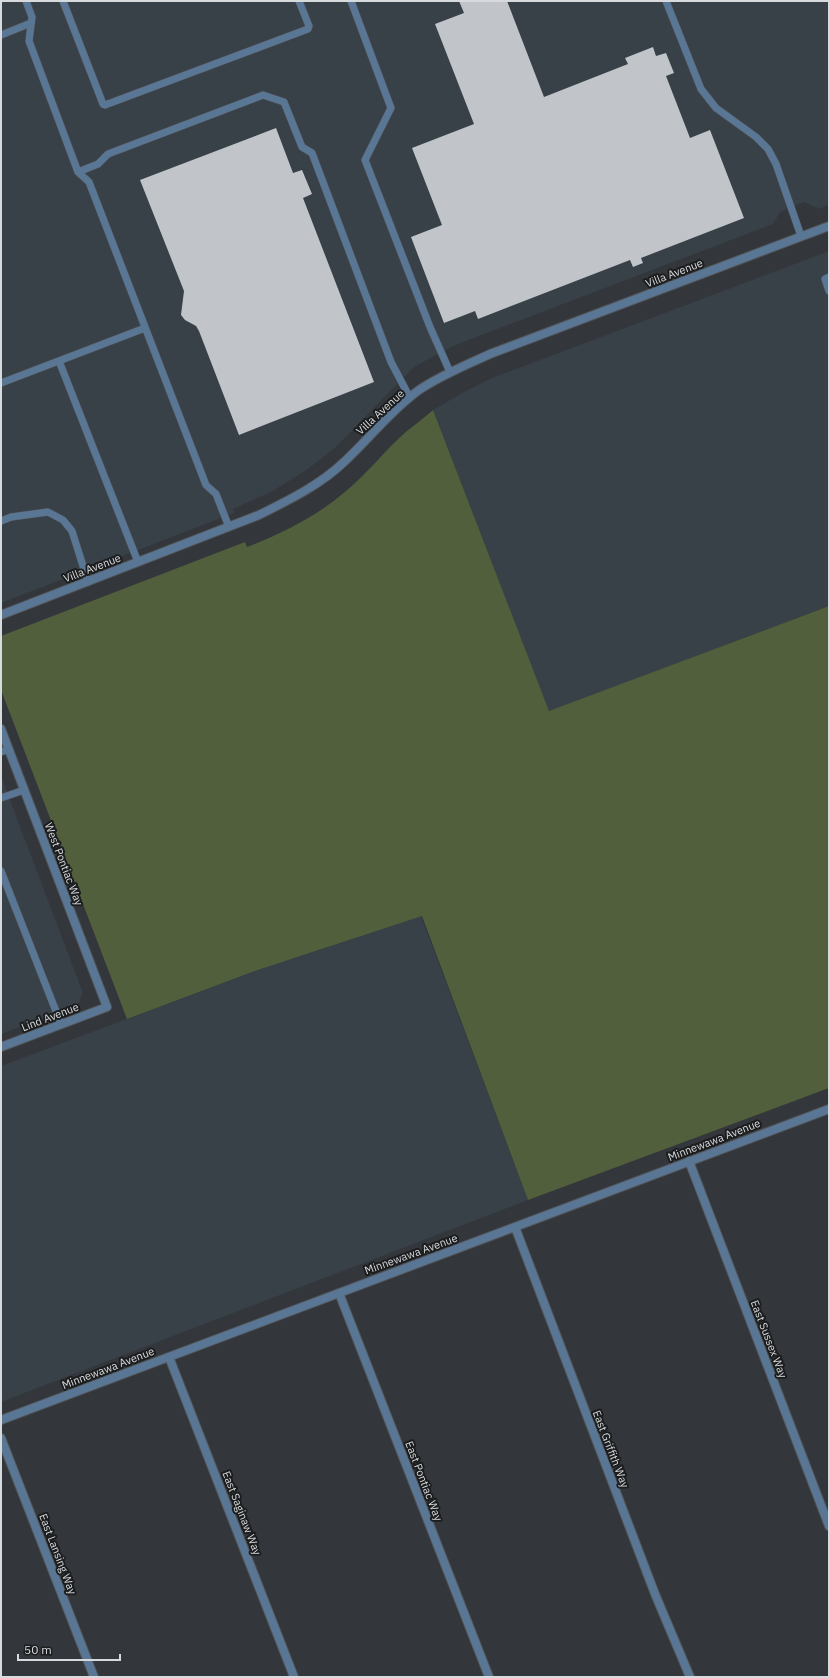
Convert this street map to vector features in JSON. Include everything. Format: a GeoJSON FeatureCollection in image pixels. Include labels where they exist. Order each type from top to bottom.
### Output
{"type":"FeatureCollection","features":[{"type":"Feature","properties":{"kind":"street","name":"Villa Avenue"},"geometry":{"type":"LineString","coordinates":[[1,615],[259,515],[295,497],[320,481],[344,462],[390,414],[420,390],[450,372],[490,354],[829,226]]}},
{"type":"Feature","properties":{"kind":"street","name":"West Pontiac Way"},"geometry":{"type":"LineString","coordinates":[[1,729],[5,751],[24,790],[107,1007]]}},
{"type":"Feature","properties":{"kind":"street","name":"Lind Avenue"},"geometry":{"type":"LineString","coordinates":[[1,1047],[107,1007]]}},
{"type":"Feature","properties":{"kind":"street","name":"Minnewawa Avenue"},"geometry":{"type":"LineString","coordinates":[[1,1420],[338,1292],[829,1109]]}},
{"type":"Feature","properties":{"kind":"street","name":"East Sussex Way"},"geometry":{"type":"LineString","coordinates":[[689,1161],[829,1526]]}},
{"type":"Feature","properties":{"kind":"street","name":"East Griffith Way"},"geometry":{"type":"LineString","coordinates":[[514,1227],[655,1594],[690,1677]]}},
{"type":"Feature","properties":{"kind":"street","name":"East Pontiac Way"},"geometry":{"type":"LineString","coordinates":[[338,1292],[489,1677]]}},
{"type":"Feature","properties":{"kind":"street","name":"East Saginaw Way"},"geometry":{"type":"LineString","coordinates":[[169,1357],[294,1677]]}},
{"type":"Feature","properties":{"kind":"street","name":"East Lansing Way"},"geometry":{"type":"LineString","coordinates":[[1,1438],[94,1677]]}},
{"type":"Feature","properties":{"kind":"lane"},"geometry":{"type":"LineString","coordinates":[[26,1],[32,17],[29,41],[78,172],[89,182],[206,484],[216,494],[229,527]]}},
{"type":"Feature","properties":{"kind":"lane"},"geometry":{"type":"LineString","coordinates":[[64,1],[103,104],[105,105],[308,28],[309,26],[299,1]]}},
{"type":"Feature","properties":{"kind":"lane"},"geometry":{"type":"LineString","coordinates":[[351,1],[391,108],[365,160],[430,327],[450,372]]}},
{"type":"Feature","properties":{"kind":"lane"},"geometry":{"type":"LineString","coordinates":[[666,1],[701,89],[716,108],[756,137],[764,145],[776,164],[801,236]]}},
{"type":"Feature","properties":{"kind":"lane"},"geometry":{"type":"LineString","coordinates":[[1,35],[31,23]]}},
{"type":"Feature","properties":{"kind":"lane"},"geometry":{"type":"LineString","coordinates":[[78,172],[98,164],[108,154],[263,95],[284,102],[302,147],[312,152],[391,362],[410,398]]}},
{"type":"Feature","properties":{"kind":"lane"},"geometry":{"type":"LineString","coordinates":[[829,277],[825,279],[829,290]]}},
{"type":"Feature","properties":{"kind":"lane"},"geometry":{"type":"LineString","coordinates":[[1,383],[145,328]]}},
{"type":"Feature","properties":{"kind":"lane"},"geometry":{"type":"LineString","coordinates":[[59,361],[138,562]]}},
{"type":"Feature","properties":{"kind":"lane"},"geometry":{"type":"LineString","coordinates":[[1,521],[11,517],[48,512],[63,520],[72,531],[88,582]]}},
{"type":"Feature","properties":{"kind":"lane"},"geometry":{"type":"LineString","coordinates":[[1,798],[24,790]]}},
{"type":"Feature","properties":{"kind":"lane"},"geometry":{"type":"LineString","coordinates":[[1,871],[61,1024]]}},
{"type":"Feature","properties":{"kind":"shaded area"},"geometry":{"type":"Polygon","coordinates":[[[1,1],[829,1],[829,205],[819,209],[804,202],[780,212],[773,224],[453,346],[414,367],[336,447],[308,469],[273,491],[233,509],[234,513],[1,603],[1,1]]]}},
{"type":"Feature","properties":{"kind":"shaded area"},"geometry":{"type":"Polygon","coordinates":[[[829,251],[829,606],[549,712],[433,410],[492,378],[829,251]]]}},
{"type":"Feature","properties":{"kind":"shaded area"},"geometry":{"type":"Polygon","coordinates":[[[1,776],[83,993],[78,1004],[73,1007],[1,1034],[1,776]]]}},
{"type":"Feature","properties":{"kind":"shaded area"},"geometry":{"type":"Polygon","coordinates":[[[421,916],[528,1200],[1,1402],[1,1066],[252,972],[421,916]]]}},
{"type":"Feature","properties":{"kind":"green space"},"geometry":{"type":"Polygon","coordinates":[[[433,410],[549,711],[829,606],[829,1088],[528,1200],[422,916],[252,972],[127,1019],[1,690],[1,636],[245,542],[247,547],[274,536],[299,523],[335,500],[346,491],[362,477],[399,438],[433,410]]]}},
{"type":"Feature","properties":{"kind":"building"},"geometry":{"type":"Polygon","coordinates":[[[459,1],[507,1],[544,97],[628,64],[625,58],[653,47],[656,56],[666,53],[674,73],[666,76],[690,138],[710,130],[744,218],[641,258],[643,263],[633,267],[630,260],[478,319],[475,311],[444,323],[411,237],[442,225],[412,148],[474,124],[435,24],[464,13],[459,1]]]}},
{"type":"Feature","properties":{"kind":"building"},"geometry":{"type":"Polygon","coordinates":[[[276,128],[293,173],[302,170],[312,194],[303,198],[374,382],[239,435],[199,331],[196,326],[185,320],[181,315],[184,291],[140,180],[276,128]]]}}]}
